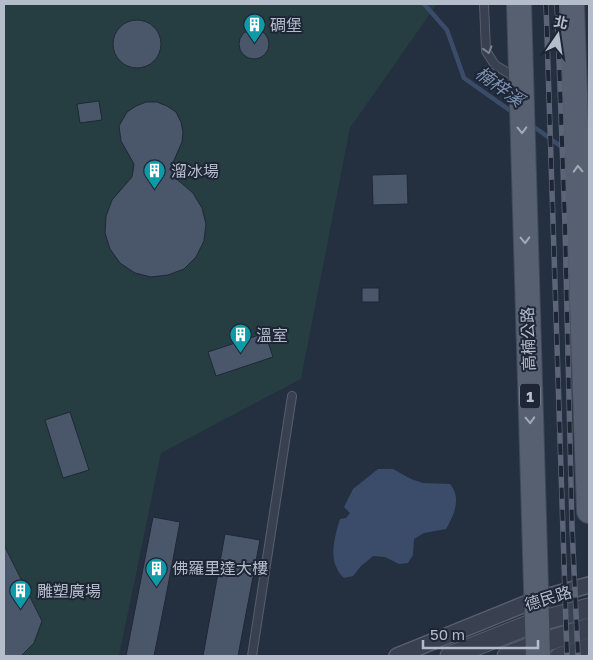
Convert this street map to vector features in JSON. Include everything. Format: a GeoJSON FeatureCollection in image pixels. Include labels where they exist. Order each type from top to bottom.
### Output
{"type":"FeatureCollection","features":[{"type":"Feature","properties":{"kind":"main road","name":"1"},"geometry":{"type":"LineString","coordinates":[[519,4],[521,81]]}},
{"type":"Feature","properties":{"kind":"main road"},"geometry":{"type":"LineString","coordinates":[[572,4],[589,511]]}},
{"type":"Feature","properties":{"kind":"main road","name":"高楠公路"},"geometry":{"type":"LineString","coordinates":[[521,81],[537,630]]}},
{"type":"Feature","properties":{"kind":"street","name":"德民路"},"geometry":{"type":"LineString","coordinates":[[507,656],[589,585]]}},
{"type":"Feature","properties":{"kind":"street","name":"德民路"},"geometry":{"type":"LineString","coordinates":[[450,656],[537,630],[589,608]]}},
{"type":"Feature","properties":{"kind":"street","name":"德民路"},"geometry":{"type":"LineString","coordinates":[[397,656],[537,630],[589,628]]}},
{"type":"Feature","properties":{"kind":"street"},"geometry":{"type":"LineString","coordinates":[[558,656],[589,646]]}},
{"type":"Feature","properties":{"kind":"lane"},"geometry":{"type":"LineString","coordinates":[[484,4],[486,52],[495,65],[521,81]]}},
{"type":"Feature","properties":{"kind":"lane"},"geometry":{"type":"LineString","coordinates":[[252,656],[292,396]]}},
{"type":"Feature","properties":{"kind":"green space"},"geometry":{"type":"Polygon","coordinates":[[[4,4],[437,4],[350,128],[301,379],[161,453],[119,656],[4,656],[4,4]]]}},
{"type":"Feature","properties":{"kind":"water"},"geometry":{"type":"Polygon","coordinates":[[[378,469],[393,469],[423,483],[450,484],[456,495],[456,506],[446,529],[424,533],[414,539],[413,555],[408,563],[399,564],[385,557],[373,556],[353,576],[344,578],[335,565],[333,550],[340,519],[346,518],[350,513],[344,507],[353,489],[378,469]]]}},
{"type":"Feature","properties":{"kind":"building"},"geometry":{"type":"Polygon","coordinates":[[[132,20],[142,20],[151,24],[157,30],[160,35],[160,53],[151,64],[142,68],[132,68],[123,64],[117,58],[113,49],[113,39],[117,30],[123,24],[132,20]]]}},
{"type":"Feature","properties":{"kind":"building","name":"碉堡"},"geometry":{"type":"Polygon","coordinates":[[[254,29],[265,33],[269,44],[265,55],[254,59],[243,55],[239,44],[243,33],[254,29]]]}},
{"type":"Feature","properties":{"kind":"building"},"geometry":{"type":"Polygon","coordinates":[[[99,101],[102,120],[80,123],[77,104],[99,101]]]}},
{"type":"Feature","properties":{"kind":"building","name":"溜冰場"},"geometry":{"type":"Polygon","coordinates":[[[146,102],[157,102],[167,106],[176,112],[181,122],[182,142],[171,167],[173,176],[193,193],[202,208],[206,224],[204,241],[196,257],[184,269],[168,275],[151,277],[135,273],[120,263],[110,249],[105,233],[106,216],[112,200],[132,177],[134,164],[121,141],[119,126],[127,112],[146,102]]]}},
{"type":"Feature","properties":{"kind":"building"},"geometry":{"type":"Polygon","coordinates":[[[407,174],[408,204],[373,205],[372,175],[407,174]]]}},
{"type":"Feature","properties":{"kind":"building"},"geometry":{"type":"Polygon","coordinates":[[[362,288],[379,288],[379,302],[362,302],[362,288]]]}},
{"type":"Feature","properties":{"kind":"building","name":"溫室"},"geometry":{"type":"Polygon","coordinates":[[[265,333],[273,357],[216,376],[208,352],[265,333]]]}},
{"type":"Feature","properties":{"kind":"building"},"geometry":{"type":"Polygon","coordinates":[[[70,412],[89,470],[63,478],[45,420],[70,412]]]}},
{"type":"Feature","properties":{"kind":"building","name":"佛羅里達大樓"},"geometry":{"type":"Polygon","coordinates":[[[153,517],[180,522],[167,591],[154,656],[126,656],[153,517]]]}},
{"type":"Feature","properties":{"kind":"building"},"geometry":{"type":"Polygon","coordinates":[[[225,534],[260,540],[238,656],[203,656],[225,534]]]}},
{"type":"Feature","properties":{"kind":"building","name":"雕塑廣場"},"geometry":{"type":"Polygon","coordinates":[[[4,545],[42,621],[34,643],[21,656],[4,656],[4,545]]]}},
{"type":"Feature","properties":{"kind":"waterway","name":"楠梓溪"},"geometry":{"type":"LineString","coordinates":[[424,4],[447,30],[464,78],[515,114]]}},
{"type":"Feature","properties":{"kind":"waterway","name":"楠梓溪"},"geometry":{"type":"LineString","coordinates":[[530,124],[570,153]]}},
{"type":"Feature","properties":{"kind":"railway"},"geometry":{"type":"LineString","coordinates":[[546,4],[567,656]]}},
{"type":"Feature","properties":{"kind":"railway"},"geometry":{"type":"LineString","coordinates":[[557,4],[565,225],[572,527],[578,656]]}},
{"type":"Feature","properties":{"kind":"place","name":"碉堡"},"geometry":{"type":"Point","coordinates":[254,44]}},
{"type":"Feature","properties":{"kind":"place","name":"溜冰場"},"geometry":{"type":"Point","coordinates":[155,190]}},
{"type":"Feature","properties":{"kind":"place","name":"溫室"},"geometry":{"type":"Point","coordinates":[240,354]}},
{"type":"Feature","properties":{"kind":"place","name":"佛羅里達大樓"},"geometry":{"type":"Point","coordinates":[156,587]}},
{"type":"Feature","properties":{"kind":"place","name":"雕塑廣場"},"geometry":{"type":"Point","coordinates":[21,610]}}]}
